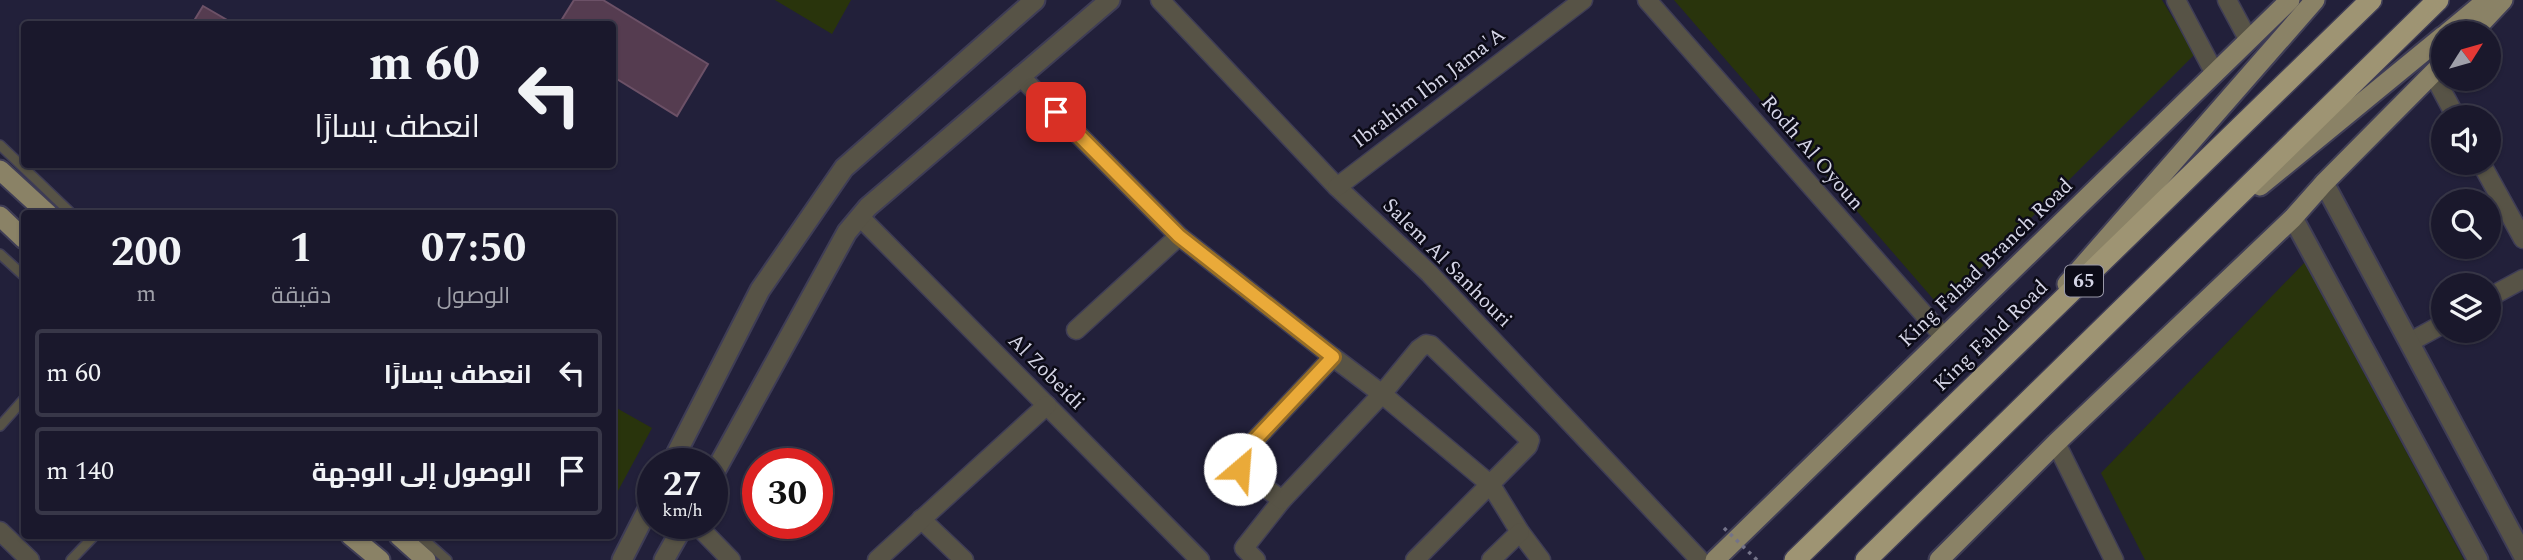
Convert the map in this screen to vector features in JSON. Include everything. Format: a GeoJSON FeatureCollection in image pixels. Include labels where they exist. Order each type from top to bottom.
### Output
{"type":"FeatureCollection","features":[{"type":"Feature","properties":{"kind":"highway","name":"King Fahd Road"},"geometry":{"type":"LineString","coordinates":[[1795,560],[2371,0]]}},
{"type":"Feature","properties":{"kind":"highway","name":"65"},"geometry":{"type":"LineString","coordinates":[[1866,560],[2438,0]]}},
{"type":"Feature","properties":{"kind":"main road","name":"King Fahad Branch Road"},"geometry":{"type":"LineString","coordinates":[[1715,560],[2290,0]]}},
{"type":"Feature","properties":{"kind":"main road"},"geometry":{"type":"LineString","coordinates":[[1987,376],[2315,0]]}},
{"type":"Feature","properties":{"kind":"main road"},"geometry":{"type":"LineString","coordinates":[[2462,21],[2487,0]]}},
{"type":"Feature","properties":{"kind":"main road"},"geometry":{"type":"LineString","coordinates":[[2483,21],[2503,0]]}},
{"type":"Feature","properties":{"kind":"main road"},"geometry":{"type":"LineString","coordinates":[[2180,251],[2431,46]]}},
{"type":"Feature","properties":{"kind":"main road"},"geometry":{"type":"LineString","coordinates":[[1939,560],[2056,443],[2293,218],[2324,183],[2431,76]]}},
{"type":"Feature","properties":{"kind":"main road"},"geometry":{"type":"LineString","coordinates":[[0,170],[44,210]]}},
{"type":"Feature","properties":{"kind":"main road"},"geometry":{"type":"LineString","coordinates":[[0,216],[21,236]]}},
{"type":"Feature","properties":{"kind":"main road"},"geometry":{"type":"LineString","coordinates":[[1786,560],[1888,469]]}},
{"type":"Feature","properties":{"kind":"main road"},"geometry":{"type":"LineString","coordinates":[[1873,560],[1926,502]]}},
{"type":"Feature","properties":{"kind":"main road"},"geometry":{"type":"LineString","coordinates":[[352,539],[378,559]]}},
{"type":"Feature","properties":{"kind":"main road"},"geometry":{"type":"LineString","coordinates":[[402,539],[426,560]]}},
{"type":"Feature","properties":{"kind":"street"},"geometry":{"type":"LineString","coordinates":[[679,448],[760,290],[844,168],[1035,0]]}},
{"type":"Feature","properties":{"kind":"street"},"geometry":{"type":"LineString","coordinates":[[728,448],[847,232],[868,207],[1110,0]]}},
{"type":"Feature","properties":{"kind":"street","name":"Salem Al Sanhouri"},"geometry":{"type":"LineString","coordinates":[[1160,0],[1336,187],[1429,273],[1700,560]]}},
{"type":"Feature","properties":{"kind":"street","name":"Ibrahim Ibn Jama'A"},"geometry":{"type":"LineString","coordinates":[[1336,187],[1583,0]]}},
{"type":"Feature","properties":{"kind":"street","name":"Rodh Al Oyoun"},"geometry":{"type":"LineString","coordinates":[[1647,0],[1944,337]]}},
{"type":"Feature","properties":{"kind":"street"},"geometry":{"type":"LineString","coordinates":[[2176,0],[2214,72]]}},
{"type":"Feature","properties":{"kind":"street"},"geometry":{"type":"LineString","coordinates":[[2227,0],[2248,39]]}},
{"type":"Feature","properties":{"kind":"street"},"geometry":{"type":"LineString","coordinates":[[1020,76],[1179,236],[1382,394],[1491,485],[1541,560]]}},
{"type":"Feature","properties":{"kind":"street"},"geometry":{"type":"LineString","coordinates":[[2488,175],[2523,239]]}},
{"type":"Feature","properties":{"kind":"street"},"geometry":{"type":"LineString","coordinates":[[2324,183],[2523,555]]}},
{"type":"Feature","properties":{"kind":"street","name":"Al Zobeidi"},"geometry":{"type":"LineString","coordinates":[[860,217],[1200,560]]}},
{"type":"Feature","properties":{"kind":"street"},"geometry":{"type":"LineString","coordinates":[[2293,218],[2478,560]]}},
{"type":"Feature","properties":{"kind":"street"},"geometry":{"type":"LineString","coordinates":[[1076,330],[1179,236]]}},
{"type":"Feature","properties":{"kind":"street"},"geometry":{"type":"LineString","coordinates":[[2501,291],[2523,279]]}},
{"type":"Feature","properties":{"kind":"street"},"geometry":{"type":"LineString","coordinates":[[2410,342],[2431,331]]}},
{"type":"Feature","properties":{"kind":"street"},"geometry":{"type":"LineString","coordinates":[[1256,560],[1244,548],[1282,500],[1426,344],[1530,440],[1528,446],[1491,485],[1415,560]]}},
{"type":"Feature","properties":{"kind":"street"},"geometry":{"type":"LineString","coordinates":[[1282,500],[1240,469],[1236,461],[1333,357]]}},
{"type":"Feature","properties":{"kind":"street"},"geometry":{"type":"LineString","coordinates":[[877,560],[1047,405]]}},
{"type":"Feature","properties":{"kind":"street"},"geometry":{"type":"LineString","coordinates":[[2056,443],[2114,560]]}},
{"type":"Feature","properties":{"kind":"street"},"geometry":{"type":"LineString","coordinates":[[921,520],[964,560]]}},
{"type":"Feature","properties":{"kind":"street"},"geometry":{"type":"LineString","coordinates":[[622,560],[637,530]]}},
{"type":"Feature","properties":{"kind":"street"},"geometry":{"type":"LineString","coordinates":[[0,531],[27,559]]}},
{"type":"Feature","properties":{"kind":"street"},"geometry":{"type":"LineString","coordinates":[[1491,560],[1520,532]]}},
{"type":"Feature","properties":{"kind":"street"},"geometry":{"type":"LineString","coordinates":[[664,560],[676,539]]}},
{"type":"Feature","properties":{"kind":"street"},"geometry":{"type":"LineString","coordinates":[[711,539],[731,560]]}},
{"type":"Feature","properties":{"kind":"lane"},"geometry":{"type":"LineString","coordinates":[[0,145],[21,165]]}},
{"type":"Feature","properties":{"kind":"lane"},"geometry":{"type":"LineString","coordinates":[[24,168],[68,210]]}},
{"type":"Feature","properties":{"kind":"lane"},"geometry":{"type":"LineString","coordinates":[[0,254],[21,273]]}},
{"type":"Feature","properties":{"kind":"lane"},"geometry":{"type":"LineString","coordinates":[[0,426],[21,402]]}},
{"type":"Feature","properties":{"kind":"lane"},"geometry":{"type":"LineString","coordinates":[[71,560],[91,539]]}},
{"type":"Feature","properties":{"kind":"lane"},"geometry":{"type":"LineString","coordinates":[[423,539],[447,560]]}},
{"type":"Feature","properties":{"kind":"path"},"geometry":{"type":"LineString","coordinates":[[1724,528],[1757,560]]}},
{"type":"Feature","properties":{"kind":"green space"},"geometry":{"type":"Polygon","coordinates":[[[775,0],[851,0],[832,34],[775,0]]]}},
{"type":"Feature","properties":{"kind":"green space"},"geometry":{"type":"Polygon","coordinates":[[[1674,0],[2162,0],[2195,54],[1941,308],[1674,0]]]}},
{"type":"Feature","properties":{"kind":"green space"},"geometry":{"type":"Polygon","coordinates":[[[2305,262],[2464,560],[2145,560],[2101,473],[2305,262]]]}},
{"type":"Feature","properties":{"kind":"green space"},"geometry":{"type":"Polygon","coordinates":[[[616,408],[652,428],[641,448],[637,448],[637,456],[616,494],[616,408]]]}},
{"type":"Feature","properties":{"kind":"building"},"geometry":{"type":"Polygon","coordinates":[[[574,0],[603,0],[708,64],[677,116],[616,78],[616,21],[561,21],[574,0]]]}},
{"type":"Feature","properties":{"kind":"building"},"geometry":{"type":"Polygon","coordinates":[[[203,6],[229,21],[194,21],[203,6]]]}},
{"type":"Feature","properties":{"kind":"route"},"geometry":{"type":"LineString","coordinates":[[1056,112],[1179,236],[1333,357],[1238,458],[1236,461],[1240,469]]}}]}
